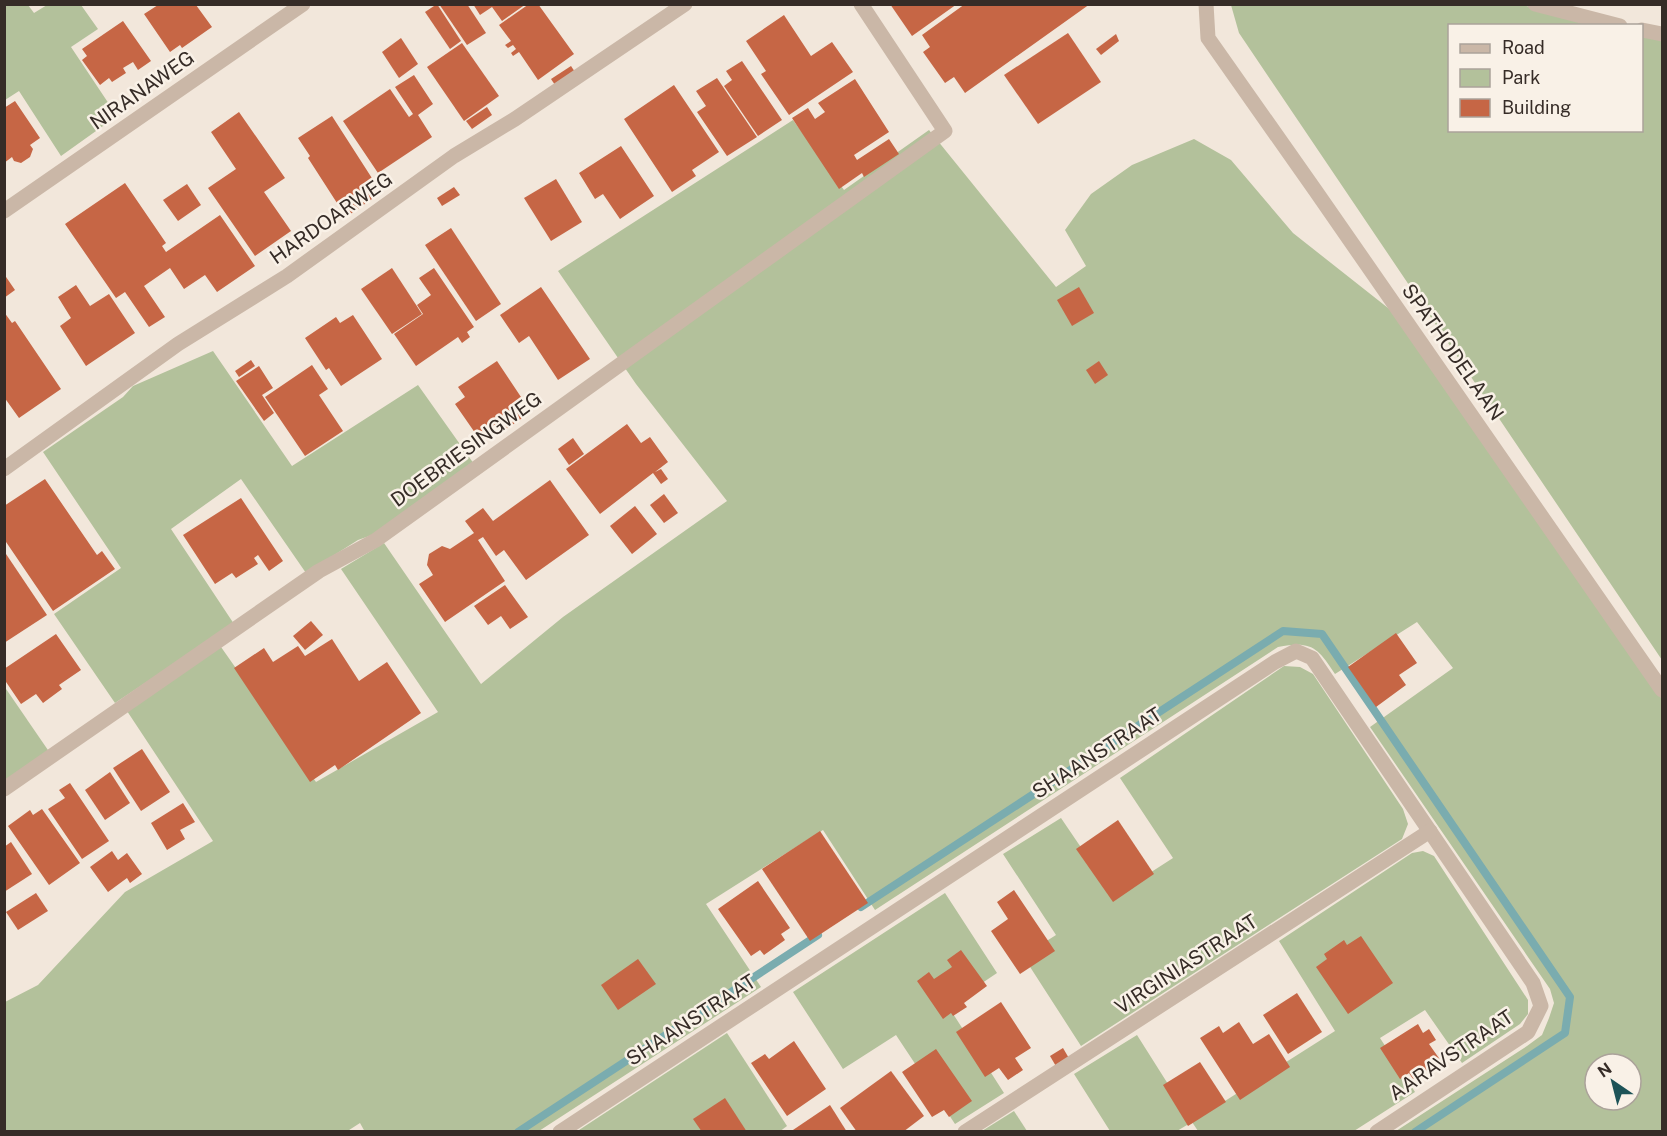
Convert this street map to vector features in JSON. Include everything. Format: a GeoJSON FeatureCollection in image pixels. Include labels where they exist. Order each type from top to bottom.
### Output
{"type":"FeatureCollection","features":[{"type":"Feature","properties":{"kind":"street","name":"NIRANAWEG"},"geometry":{"type":"LineString","coordinates":[[4,211],[303,4]]}},
{"type":"Feature","properties":{"kind":"street","name":"HARDOARWEG"},"geometry":{"type":"LineString","coordinates":[[4,469],[178,344],[287,276],[454,156],[515,119],[685,4]]}},
{"type":"Feature","properties":{"kind":"street","name":"DOEBRIESINGWEG"},"geometry":{"type":"LineString","coordinates":[[4,789],[319,571],[376,540],[945,131],[861,4]]}},
{"type":"Feature","properties":{"kind":"street","name":"SPATHODELAAN"},"geometry":{"type":"LineString","coordinates":[[1206,4],[1208,38],[1662,690]]}},
{"type":"Feature","properties":{"kind":"street"},"geometry":{"type":"LineString","coordinates":[[1535,4],[1612,24]]}},
{"type":"Feature","properties":{"kind":"street"},"geometry":{"type":"LineString","coordinates":[[1643,30],[1662,34]]}},
{"type":"Feature","properties":{"kind":"street","name":"SHAANSTRAAT"},"geometry":{"type":"LineString","coordinates":[[560,1131],[1265,668],[1296,651],[1312,658],[1533,983],[1540,1006]]}},
{"type":"Feature","properties":{"kind":"street","name":"VIRGINIASTRAAT"},"geometry":{"type":"LineString","coordinates":[[965,1131],[1430,831]]}},
{"type":"Feature","properties":{"kind":"street","name":"AARAVSTRAAT"},"geometry":{"type":"LineString","coordinates":[[1377,1131],[1528,1032],[1540,1006]]}},
{"type":"Feature","properties":{"kind":"green space"},"geometry":{"type":"Polygon","coordinates":[[[5,4],[28,5],[34,13],[47,5],[81,5],[98,29],[71,47],[117,116],[61,156],[19,91],[5,100],[5,4]]]}},
{"type":"Feature","properties":{"kind":"green space"},"geometry":{"type":"Polygon","coordinates":[[[1231,5],[1522,5],[1613,24],[1448,24],[1448,132],[1643,132],[1643,31],[1662,35],[1662,660],[1239,33],[1231,5]]]}},
{"type":"Feature","properties":{"kind":"green space"},"geometry":{"type":"Polygon","coordinates":[[[793,120],[844,190],[929,130],[1056,287],[1086,266],[1065,230],[1091,194],[1132,165],[1194,139],[1231,160],[1293,233],[1402,319],[1662,699],[1662,1131],[1396,1131],[1542,1035],[1554,1003],[1550,989],[1370,727],[1453,668],[1417,622],[1335,674],[1318,652],[1312,648],[1299,645],[1278,647],[875,910],[823,830],[706,904],[761,987],[539,1131],[365,1132],[360,1123],[346,1132],[5,1132],[5,1002],[38,985],[125,892],[213,841],[127,711],[221,647],[316,782],[438,712],[341,569],[384,543],[481,684],[563,617],[727,501],[636,384],[558,271],[793,120]]]}},
{"type":"Feature","properties":{"kind":"green space"},"geometry":{"type":"Polygon","coordinates":[[[213,351],[292,466],[418,385],[474,464],[375,534],[358,540],[306,573],[241,479],[171,529],[234,624],[115,703],[54,614],[121,568],[43,452],[123,397],[133,386],[213,351]]]}},
{"type":"Feature","properties":{"kind":"green space"},"geometry":{"type":"Polygon","coordinates":[[[1284,666],[1300,667],[1313,674],[1403,809],[1408,824],[1402,839],[1081,1046],[1023,956],[1056,935],[1003,854],[1061,818],[1114,896],[1173,858],[1120,778],[1284,666]]]}},
{"type":"Feature","properties":{"kind":"green space"},"geometry":{"type":"Polygon","coordinates":[[[4,686],[50,753],[4,784],[4,686]]]}},
{"type":"Feature","properties":{"kind":"green space"},"geometry":{"type":"Polygon","coordinates":[[[1423,851],[1434,856],[1528,1000],[1528,1014],[1520,1024],[1462,1063],[1425,1010],[1380,1038],[1415,1092],[1354,1131],[1198,1131],[1192,1122],[1335,1031],[1279,941],[1412,853],[1423,851]]]}},
{"type":"Feature","properties":{"kind":"green space"},"geometry":{"type":"Polygon","coordinates":[[[945,893],[997,973],[948,1006],[1004,1093],[955,1124],[896,1035],[843,1069],[793,992],[945,893]]]}},
{"type":"Feature","properties":{"kind":"green space"},"geometry":{"type":"Polygon","coordinates":[[[727,1033],[787,1126],[779,1132],[576,1132],[727,1033]]]}},
{"type":"Feature","properties":{"kind":"green space"},"geometry":{"type":"Polygon","coordinates":[[[1137,1035],[1192,1122],[1177,1131],[1110,1131],[1074,1074],[1137,1035]]]}},
{"type":"Feature","properties":{"kind":"green space"},"geometry":{"type":"Polygon","coordinates":[[[1014,1111],[1027,1131],[982,1131],[1014,1111]]]}},
{"type":"Feature","properties":{"kind":"building"},"geometry":{"type":"Polygon","coordinates":[[[437,4],[461,41],[450,49],[425,12],[437,4]]]}},
{"type":"Feature","properties":{"kind":"building"},"geometry":{"type":"Polygon","coordinates":[[[439,4],[467,4],[486,33],[467,45],[439,4]]]}},
{"type":"Feature","properties":{"kind":"building"},"geometry":{"type":"Polygon","coordinates":[[[473,4],[526,4],[502,21],[492,7],[480,15],[473,4]]]}},
{"type":"Feature","properties":{"kind":"building"},"geometry":{"type":"Polygon","coordinates":[[[529,4],[538,4],[574,54],[538,80],[519,52],[513,56],[511,53],[516,49],[513,45],[508,48],[505,45],[511,41],[499,25],[529,4]]]}},
{"type":"Feature","properties":{"kind":"building"},"geometry":{"type":"Polygon","coordinates":[[[890,4],[957,4],[912,36],[890,4]]]}},
{"type":"Feature","properties":{"kind":"building"},"geometry":{"type":"Polygon","coordinates":[[[965,4],[1090,4],[965,93],[954,77],[945,83],[923,52],[930,47],[922,35],[965,4]]]}},
{"type":"Feature","properties":{"kind":"building"},"geometry":{"type":"Polygon","coordinates":[[[158,5],[196,5],[212,27],[182,48],[180,45],[170,52],[144,14],[158,5]]]}},
{"type":"Feature","properties":{"kind":"building"},"geometry":{"type":"Polygon","coordinates":[[[784,15],[811,56],[832,42],[853,72],[789,115],[761,74],[766,71],[746,41],[784,15]]]}},
{"type":"Feature","properties":{"kind":"building"},"geometry":{"type":"Polygon","coordinates":[[[123,21],[151,61],[138,70],[133,62],[123,68],[126,73],[112,82],[109,78],[100,85],[82,60],[87,56],[82,49],[123,21]]]}},
{"type":"Feature","properties":{"kind":"building"},"geometry":{"type":"Polygon","coordinates":[[[1068,33],[1101,82],[1038,124],[1004,75],[1068,33]]]}},
{"type":"Feature","properties":{"kind":"building"},"geometry":{"type":"Polygon","coordinates":[[[1116,34],[1119,41],[1101,55],[1096,49],[1116,34]]]}},
{"type":"Feature","properties":{"kind":"building"},"geometry":{"type":"Polygon","coordinates":[[[401,38],[418,64],[399,78],[382,52],[401,38]]]}},
{"type":"Feature","properties":{"kind":"building"},"geometry":{"type":"Polygon","coordinates":[[[462,43],[499,96],[464,121],[427,67],[462,43]]]}},
{"type":"Feature","properties":{"kind":"building"},"geometry":{"type":"Polygon","coordinates":[[[742,61],[782,120],[758,136],[724,86],[732,80],[726,71],[742,61]]]}},
{"type":"Feature","properties":{"kind":"building"},"geometry":{"type":"Polygon","coordinates":[[[571,66],[575,72],[555,85],[551,79],[571,66]]]}},
{"type":"Feature","properties":{"kind":"building"},"geometry":{"type":"Polygon","coordinates":[[[414,75],[433,104],[418,115],[432,137],[378,173],[343,121],[390,89],[409,117],[413,114],[395,87],[414,75]]]}},
{"type":"Feature","properties":{"kind":"building"},"geometry":{"type":"Polygon","coordinates":[[[717,78],[757,137],[727,156],[697,112],[706,106],[696,91],[717,78]]]}},
{"type":"Feature","properties":{"kind":"building"},"geometry":{"type":"Polygon","coordinates":[[[855,79],[889,132],[854,155],[857,160],[889,139],[899,154],[864,177],[862,173],[839,189],[792,118],[808,108],[815,119],[825,112],[818,103],[855,79]]]}},
{"type":"Feature","properties":{"kind":"building"},"geometry":{"type":"Polygon","coordinates":[[[674,85],[719,152],[692,170],[696,176],[672,192],[624,119],[674,85]]]}},
{"type":"Feature","properties":{"kind":"building"},"geometry":{"type":"Polygon","coordinates":[[[15,101],[40,138],[30,145],[33,149],[30,157],[21,163],[14,161],[12,157],[4,163],[4,108],[15,101]]]}},
{"type":"Feature","properties":{"kind":"building"},"geometry":{"type":"Polygon","coordinates":[[[487,107],[492,115],[472,129],[466,121],[487,107]]]}},
{"type":"Feature","properties":{"kind":"building"},"geometry":{"type":"Polygon","coordinates":[[[239,112],[285,178],[264,192],[291,231],[255,256],[208,188],[236,169],[211,132],[239,112]]]}},
{"type":"Feature","properties":{"kind":"building"},"geometry":{"type":"Polygon","coordinates":[[[332,116],[377,186],[368,192],[372,199],[346,217],[308,158],[310,156],[298,138],[332,116]]]}},
{"type":"Feature","properties":{"kind":"building"},"geometry":{"type":"Polygon","coordinates":[[[621,146],[654,196],[620,219],[603,194],[595,199],[579,173],[621,146]]]}},
{"type":"Feature","properties":{"kind":"building"},"geometry":{"type":"Polygon","coordinates":[[[556,179],[582,222],[551,241],[524,198],[556,179]]]}},
{"type":"Feature","properties":{"kind":"building"},"geometry":{"type":"Polygon","coordinates":[[[125,183],[166,243],[162,246],[166,252],[220,215],[255,266],[217,292],[205,275],[184,289],[170,268],[144,286],[165,317],[149,327],[125,292],[116,298],[65,224],[125,183]]]}},
{"type":"Feature","properties":{"kind":"building"},"geometry":{"type":"Polygon","coordinates":[[[187,184],[201,205],[178,221],[163,200],[187,184]]]}},
{"type":"Feature","properties":{"kind":"building"},"geometry":{"type":"Polygon","coordinates":[[[454,187],[460,195],[442,206],[437,198],[454,187]]]}},
{"type":"Feature","properties":{"kind":"building"},"geometry":{"type":"Polygon","coordinates":[[[451,228],[501,304],[476,321],[425,245],[451,228]]]}},
{"type":"Feature","properties":{"kind":"building"},"geometry":{"type":"Polygon","coordinates":[[[392,268],[422,314],[392,334],[361,289],[392,268]]]}},
{"type":"Feature","properties":{"kind":"building"},"geometry":{"type":"Polygon","coordinates":[[[434,268],[474,327],[467,332],[470,337],[462,343],[458,337],[416,366],[394,334],[423,314],[417,305],[431,295],[419,278],[434,268]]]}},
{"type":"Feature","properties":{"kind":"building"},"geometry":{"type":"Polygon","coordinates":[[[4,274],[15,290],[4,298],[4,274]]]}},
{"type":"Feature","properties":{"kind":"building"},"geometry":{"type":"Polygon","coordinates":[[[76,285],[90,306],[109,294],[135,333],[86,366],[60,326],[71,318],[58,297],[76,285]]]}},
{"type":"Feature","properties":{"kind":"building"},"geometry":{"type":"Polygon","coordinates":[[[541,287],[590,359],[558,380],[529,336],[519,343],[500,315],[541,287]]]}},
{"type":"Feature","properties":{"kind":"building"},"geometry":{"type":"Polygon","coordinates":[[[1079,287],[1094,313],[1072,326],[1057,300],[1079,287]]]}},
{"type":"Feature","properties":{"kind":"building"},"geometry":{"type":"Polygon","coordinates":[[[4,312],[12,323],[15,321],[61,389],[19,418],[4,397],[4,312]]]}},
{"type":"Feature","properties":{"kind":"building"},"geometry":{"type":"Polygon","coordinates":[[[353,315],[382,359],[341,386],[329,368],[326,370],[305,338],[336,317],[340,323],[353,315]]]}},
{"type":"Feature","properties":{"kind":"building"},"geometry":{"type":"Polygon","coordinates":[[[251,360],[255,366],[239,377],[235,371],[251,360]]]}},
{"type":"Feature","properties":{"kind":"building"},"geometry":{"type":"Polygon","coordinates":[[[497,361],[531,412],[506,429],[503,424],[480,440],[455,404],[465,397],[458,387],[497,361]]]}},
{"type":"Feature","properties":{"kind":"building"},"geometry":{"type":"Polygon","coordinates":[[[1099,361],[1108,375],[1095,384],[1086,370],[1099,361]]]}},
{"type":"Feature","properties":{"kind":"building"},"geometry":{"type":"Polygon","coordinates":[[[312,365],[328,389],[319,395],[343,431],[305,456],[265,397],[312,365]]]}},
{"type":"Feature","properties":{"kind":"building"},"geometry":{"type":"Polygon","coordinates":[[[259,366],[273,388],[262,395],[274,413],[264,421],[236,381],[259,366]]]}},
{"type":"Feature","properties":{"kind":"building"},"geometry":{"type":"Polygon","coordinates":[[[627,424],[641,443],[650,437],[668,462],[655,472],[661,469],[668,479],[661,484],[653,473],[600,514],[566,469],[627,424]]]}},
{"type":"Feature","properties":{"kind":"building"},"geometry":{"type":"Polygon","coordinates":[[[573,438],[584,454],[569,465],[558,449],[573,438]]]}},
{"type":"Feature","properties":{"kind":"building"},"geometry":{"type":"Polygon","coordinates":[[[45,479],[97,555],[102,551],[115,569],[53,611],[4,539],[4,506],[45,479]]]}},
{"type":"Feature","properties":{"kind":"building"},"geometry":{"type":"Polygon","coordinates":[[[550,480],[589,535],[526,580],[504,550],[496,556],[483,537],[478,540],[505,581],[445,622],[419,584],[433,575],[427,565],[429,554],[442,546],[450,549],[474,533],[465,521],[483,508],[493,521],[550,480]]]}},
{"type":"Feature","properties":{"kind":"building"},"geometry":{"type":"Polygon","coordinates":[[[664,494],[678,513],[664,523],[650,505],[664,494]]]}},
{"type":"Feature","properties":{"kind":"building"},"geometry":{"type":"Polygon","coordinates":[[[241,498],[283,561],[269,571],[258,555],[254,558],[258,564],[236,578],[232,573],[215,584],[183,535],[241,498]]]}},
{"type":"Feature","properties":{"kind":"building"},"geometry":{"type":"Polygon","coordinates":[[[635,506],[657,534],[632,554],[610,526],[635,506]]]}},
{"type":"Feature","properties":{"kind":"building"},"geometry":{"type":"Polygon","coordinates":[[[4,551],[47,615],[4,643],[4,551]]]}},
{"type":"Feature","properties":{"kind":"building"},"geometry":{"type":"Polygon","coordinates":[[[505,585],[528,617],[510,629],[501,616],[488,625],[474,606],[505,585]]]}},
{"type":"Feature","properties":{"kind":"building"},"geometry":{"type":"Polygon","coordinates":[[[311,621],[323,635],[305,650],[293,636],[311,621]]]}},
{"type":"Feature","properties":{"kind":"building"},"geometry":{"type":"Polygon","coordinates":[[[1396,633],[1417,663],[1399,675],[1406,685],[1376,707],[1348,667],[1396,633]]]}},
{"type":"Feature","properties":{"kind":"building"},"geometry":{"type":"Polygon","coordinates":[[[56,634],[81,670],[59,685],[62,689],[43,703],[36,694],[21,704],[4,679],[4,669],[56,634]]]}},
{"type":"Feature","properties":{"kind":"building"},"geometry":{"type":"Polygon","coordinates":[[[332,639],[359,681],[387,662],[421,713],[338,770],[335,765],[310,782],[234,668],[264,648],[273,662],[298,646],[305,656],[332,639]]]}},
{"type":"Feature","properties":{"kind":"building"},"geometry":{"type":"Polygon","coordinates":[[[142,749],[170,792],[141,811],[113,768],[142,749]]]}},
{"type":"Feature","properties":{"kind":"building"},"geometry":{"type":"Polygon","coordinates":[[[110,772],[130,803],[105,820],[85,790],[110,772]]]}},
{"type":"Feature","properties":{"kind":"building"},"geometry":{"type":"Polygon","coordinates":[[[70,783],[109,841],[82,859],[48,809],[65,798],[59,790],[70,783]]]}},
{"type":"Feature","properties":{"kind":"building"},"geometry":{"type":"Polygon","coordinates":[[[183,803],[195,822],[180,830],[185,839],[167,850],[151,823],[183,803]]]}},
{"type":"Feature","properties":{"kind":"building"},"geometry":{"type":"Polygon","coordinates":[[[42,809],[80,863],[49,885],[8,826],[30,810],[33,815],[42,809]]]}},
{"type":"Feature","properties":{"kind":"building"},"geometry":{"type":"Polygon","coordinates":[[[1118,820],[1154,874],[1113,902],[1076,849],[1118,820]]]}},
{"type":"Feature","properties":{"kind":"building"},"geometry":{"type":"Polygon","coordinates":[[[820,831],[868,903],[810,941],[762,869],[820,831]]]}},
{"type":"Feature","properties":{"kind":"building"},"geometry":{"type":"Polygon","coordinates":[[[11,842],[32,874],[4,892],[4,847],[11,842]]]}},
{"type":"Feature","properties":{"kind":"building"},"geometry":{"type":"Polygon","coordinates":[[[112,851],[118,860],[127,853],[142,874],[130,883],[127,878],[108,892],[90,867],[112,851]]]}},
{"type":"Feature","properties":{"kind":"building"},"geometry":{"type":"Polygon","coordinates":[[[758,881],[790,928],[781,934],[785,940],[764,955],[760,950],[751,956],[718,909],[758,881]]]}},
{"type":"Feature","properties":{"kind":"building"},"geometry":{"type":"Polygon","coordinates":[[[1014,890],[1055,951],[1020,974],[991,931],[1008,919],[997,902],[1014,890]]]}},
{"type":"Feature","properties":{"kind":"building"},"geometry":{"type":"Polygon","coordinates":[[[36,893],[48,911],[18,930],[6,912],[36,893]]]}},
{"type":"Feature","properties":{"kind":"building"},"geometry":{"type":"Polygon","coordinates":[[[1361,936],[1393,983],[1348,1014],[1316,967],[1327,959],[1324,954],[1344,940],[1347,945],[1361,936]]]}},
{"type":"Feature","properties":{"kind":"building"},"geometry":{"type":"Polygon","coordinates":[[[961,950],[987,986],[964,1003],[967,1007],[943,1019],[917,981],[929,972],[934,979],[952,967],[947,960],[961,950]]]}},
{"type":"Feature","properties":{"kind":"building"},"geometry":{"type":"Polygon","coordinates":[[[638,959],[656,984],[618,1010],[601,985],[638,959]]]}},
{"type":"Feature","properties":{"kind":"building"},"geometry":{"type":"Polygon","coordinates":[[[1297,993],[1322,1032],[1288,1054],[1263,1015],[1297,993]]]}},
{"type":"Feature","properties":{"kind":"building"},"geometry":{"type":"Polygon","coordinates":[[[1001,1002],[1031,1048],[1015,1058],[1023,1070],[1008,1080],[999,1068],[985,1077],[956,1032],[1001,1002]]]}},
{"type":"Feature","properties":{"kind":"building"},"geometry":{"type":"Polygon","coordinates":[[[1239,1022],[1253,1044],[1269,1034],[1290,1067],[1240,1100],[1200,1038],[1219,1026],[1223,1033],[1239,1022]]]}},
{"type":"Feature","properties":{"kind":"building"},"geometry":{"type":"Polygon","coordinates":[[[1418,1024],[1423,1033],[1429,1029],[1436,1040],[1429,1044],[1441,1061],[1413,1079],[1409,1073],[1400,1079],[1380,1048],[1418,1024]]]}},
{"type":"Feature","properties":{"kind":"building"},"geometry":{"type":"Polygon","coordinates":[[[794,1041],[826,1089],[787,1116],[751,1063],[765,1054],[769,1059],[794,1041]]]}},
{"type":"Feature","properties":{"kind":"building"},"geometry":{"type":"Polygon","coordinates":[[[1063,1048],[1070,1060],[1057,1068],[1050,1056],[1063,1048]]]}},
{"type":"Feature","properties":{"kind":"building"},"geometry":{"type":"Polygon","coordinates":[[[936,1049],[972,1101],[949,1117],[944,1110],[932,1117],[902,1072],[936,1049]]]}},
{"type":"Feature","properties":{"kind":"building"},"geometry":{"type":"Polygon","coordinates":[[[1200,1062],[1226,1102],[1188,1126],[1163,1085],[1200,1062]]]}},
{"type":"Feature","properties":{"kind":"building"},"geometry":{"type":"Polygon","coordinates":[[[891,1071],[924,1116],[903,1132],[857,1132],[840,1108],[891,1071]]]}},
{"type":"Feature","properties":{"kind":"building"},"geometry":{"type":"Polygon","coordinates":[[[725,1098],[747,1132],[702,1132],[693,1119],[725,1098]]]}},
{"type":"Feature","properties":{"kind":"building"},"geometry":{"type":"Polygon","coordinates":[[[830,1105],[847,1132],[790,1132],[830,1105]]]}},
{"type":"Feature","properties":{"kind":"waterway"},"geometry":{"type":"LineString","coordinates":[[861,907],[1283,631],[1322,634],[1570,997],[1565,1033],[1415,1132]]}},
{"type":"Feature","properties":{"kind":"waterway"},"geometry":{"type":"LineString","coordinates":[[518,1132],[818,935]]}}]}
